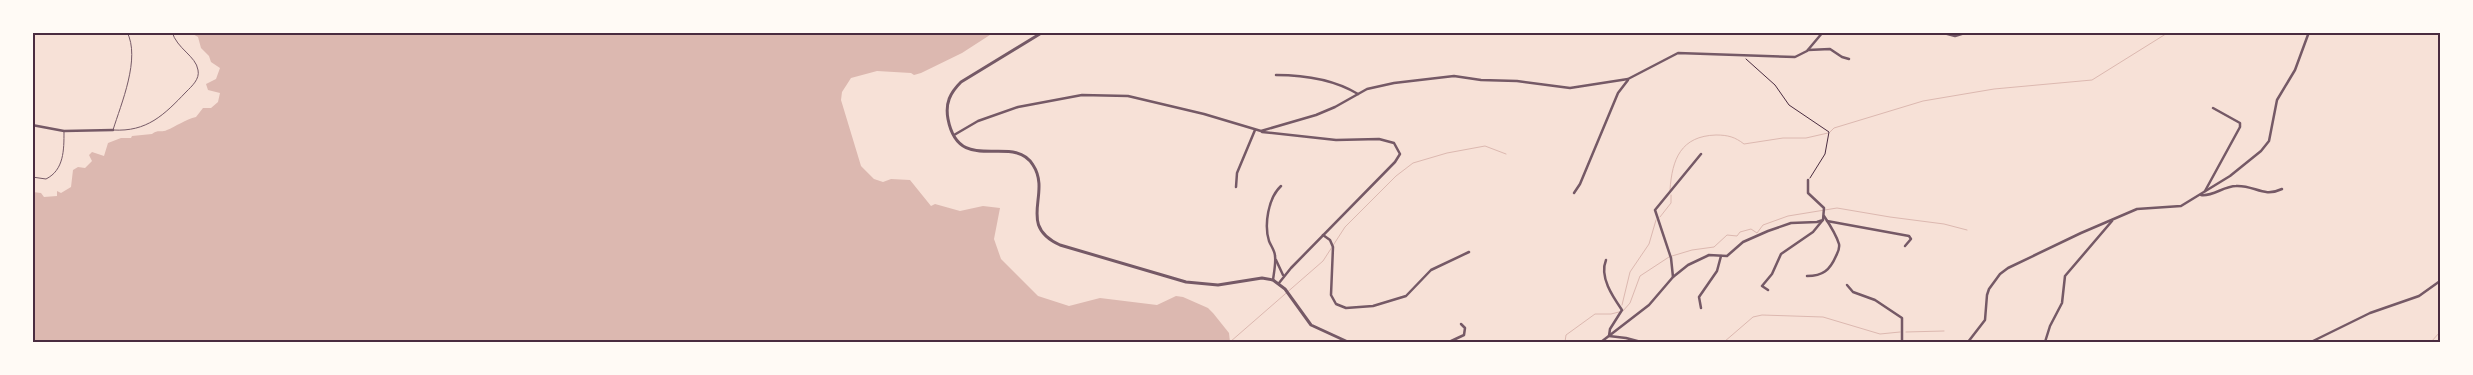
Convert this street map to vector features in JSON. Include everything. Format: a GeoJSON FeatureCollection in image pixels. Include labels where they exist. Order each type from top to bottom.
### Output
{"type":"FeatureCollection","features":[{"type":"Feature","properties":{"kind":"street"},"geometry":{"type":"LineString","coordinates":[[1043,32],[981,69],[952,90],[947,108],[954,135],[964,146],[973,151],[1018,152],[1032,163],[1038,177],[1037,220],[1042,233],[1053,242],[1186,282],[1218,285],[1262,278],[1273,280],[1279,283],[1311,324],[1348,342]]}},
{"type":"Feature","properties":{"kind":"street"},"geometry":{"type":"LineString","coordinates":[[1261,131],[1328,111],[1358,94],[1383,84],[1454,76],[1481,80],[1517,80],[1562,88],[1628,79],[1678,53],[1737,53],[1784,58],[1799,56],[1807,51],[1823,32]]}},
{"type":"Feature","properties":{"kind":"street"},"geometry":{"type":"LineString","coordinates":[[1940,32],[1955,36],[1968,32]]}},
{"type":"Feature","properties":{"kind":"street"},"geometry":{"type":"LineString","coordinates":[[1968,342],[1985,320],[1987,295],[2000,274],[2017,263],[2141,208],[2175,208],[2202,194],[2252,158],[2269,141],[2277,100],[2297,66],[2310,32]]}},
{"type":"Feature","properties":{"kind":"street"},"geometry":{"type":"LineString","coordinates":[[1807,51],[1830,49],[1849,59]]}},
{"type":"Feature","properties":{"kind":"street"},"geometry":{"type":"LineString","coordinates":[[1276,75],[1314,77],[1347,87],[1358,94]]}},
{"type":"Feature","properties":{"kind":"street"},"geometry":{"type":"LineString","coordinates":[[1574,193],[1580,184],[1618,93],[1628,79]]}},
{"type":"Feature","properties":{"kind":"street"},"geometry":{"type":"LineString","coordinates":[[954,135],[987,117],[1027,104],[1098,95],[1124,96],[1204,114],[1255,130],[1324,139],[1379,139],[1397,146],[1400,154],[1395,162],[1279,283]]}},
{"type":"Feature","properties":{"kind":"street"},"geometry":{"type":"LineString","coordinates":[[2202,194],[2240,127],[2240,123],[2213,108]]}},
{"type":"Feature","properties":{"kind":"street"},"geometry":{"type":"LineString","coordinates":[[32,125],[64,131],[113,130]]}},
{"type":"Feature","properties":{"kind":"street"},"geometry":{"type":"LineString","coordinates":[[1236,187],[1237,172],[1255,130]]}},
{"type":"Feature","properties":{"kind":"street"},"geometry":{"type":"LineString","coordinates":[[1673,277],[1672,258],[1655,210],[1701,154]]}},
{"type":"Feature","properties":{"kind":"street"},"geometry":{"type":"LineString","coordinates":[[1807,276],[1819,276],[1829,269],[1839,250],[1834,232],[1824,218],[1822,205],[1808,193],[1808,180]]}},
{"type":"Feature","properties":{"kind":"street"},"geometry":{"type":"LineString","coordinates":[[1281,186],[1273,194],[1268,224],[1268,239],[1275,259],[1284,276]]}},
{"type":"Feature","properties":{"kind":"street"},"geometry":{"type":"LineString","coordinates":[[2202,194],[2206,195],[2231,186],[2246,186],[2269,194],[2282,189]]}},
{"type":"Feature","properties":{"kind":"street"},"geometry":{"type":"LineString","coordinates":[[1601,342],[1649,305],[1673,277],[1704,256],[1730,254],[1748,239],[1785,224],[1817,222],[1824,218]]}},
{"type":"Feature","properties":{"kind":"street"},"geometry":{"type":"LineString","coordinates":[[1768,290],[1762,286],[1772,274],[1781,254],[1813,232],[1824,218]]}},
{"type":"Feature","properties":{"kind":"street"},"geometry":{"type":"LineString","coordinates":[[2045,342],[2050,326],[2062,303],[2065,276],[2112,220]]}},
{"type":"Feature","properties":{"kind":"street"},"geometry":{"type":"LineString","coordinates":[[1827,221],[1909,236],[1911,239],[1904,246]]}},
{"type":"Feature","properties":{"kind":"street"},"geometry":{"type":"LineString","coordinates":[[1323,235],[1330,240],[1333,247],[1330,295],[1336,304],[1346,308],[1380,305],[1406,296],[1431,270],[1468,252]]}},
{"type":"Feature","properties":{"kind":"street"},"geometry":{"type":"LineString","coordinates":[[1700,308],[1699,297],[1717,271],[1721,256]]}},
{"type":"Feature","properties":{"kind":"street"},"geometry":{"type":"LineString","coordinates":[[1273,280],[1275,259]]}},
{"type":"Feature","properties":{"kind":"street"},"geometry":{"type":"LineString","coordinates":[[1606,260],[1604,269],[1606,281],[1614,300],[1622,310],[1610,329],[1609,336]]}},
{"type":"Feature","properties":{"kind":"street"},"geometry":{"type":"LineString","coordinates":[[2311,342],[2356,319],[2420,296],[2440,282]]}},
{"type":"Feature","properties":{"kind":"street"},"geometry":{"type":"LineString","coordinates":[[1847,285],[1853,292],[1875,300],[1902,318],[1902,342]]}},
{"type":"Feature","properties":{"kind":"street"},"geometry":{"type":"LineString","coordinates":[[1449,342],[1464,334],[1465,328],[1460,324]]}},
{"type":"Feature","properties":{"kind":"street"},"geometry":{"type":"LineString","coordinates":[[1609,336],[1641,342]]}},
{"type":"Feature","properties":{"kind":"lane"},"geometry":{"type":"LineString","coordinates":[[127,32],[131,43],[129,75],[113,130],[140,127],[164,115],[196,80],[199,71],[196,62],[177,44],[172,32]]}},
{"type":"Feature","properties":{"kind":"lane"},"geometry":{"type":"LineString","coordinates":[[32,177],[46,179],[57,170],[64,155],[64,131]]}},
{"type":"Feature","properties":{"kind":"path"},"geometry":{"type":"LineString","coordinates":[[1737,53],[1768,78],[1789,105],[1829,132],[1825,154],[1808,180]]}},
{"type":"Feature","properties":{"kind":"shaded area"},"geometry":{"type":"Polygon","coordinates":[[[191,33],[993,33],[962,53],[921,73],[914,75],[911,73],[877,71],[851,78],[842,92],[841,100],[861,166],[874,179],[883,182],[891,179],[910,180],[931,206],[935,204],[960,211],[983,206],[1000,208],[994,239],[1001,259],[1038,296],[1069,306],[1100,298],[1157,305],[1176,296],[1183,297],[1208,308],[1229,333],[1230,342],[33,342],[33,192],[41,193],[44,197],[57,196],[57,191],[61,193],[71,187],[73,170],[78,167],[85,168],[92,161],[89,155],[92,152],[104,156],[108,143],[121,138],[131,138],[132,136],[165,131],[196,117],[203,108],[211,108],[218,102],[220,93],[208,90],[206,84],[216,79],[220,68],[211,62],[209,56],[201,48],[198,37],[191,33]]]}},
{"type":"Feature","properties":{"kind":"waterway"},"geometry":{"type":"LineString","coordinates":[[1830,132],[1834,128],[1923,101],[1994,89],[2092,80],[2169,32]]}},
{"type":"Feature","properties":{"kind":"waterway"},"geometry":{"type":"LineString","coordinates":[[1670,190],[1673,168],[1681,151],[1694,140],[1704,136],[1724,135],[1744,144],[1783,138],[1806,138],[1828,133]]}},
{"type":"Feature","properties":{"kind":"waterway"},"geometry":{"type":"LineString","coordinates":[[1230,342],[1323,261],[1345,227],[1396,176],[1413,163],[1447,153],[1485,146],[1506,154]]}},
{"type":"Feature","properties":{"kind":"waterway"},"geometry":{"type":"LineString","coordinates":[[1660,217],[1671,203],[1671,195]]}},
{"type":"Feature","properties":{"kind":"waterway"},"geometry":{"type":"LineString","coordinates":[[1672,256],[1692,250],[1714,247],[1727,235],[1737,236],[1740,232],[1751,229],[1757,233],[1763,225],[1788,216],[1837,208],[1944,224],[1967,230]]}},
{"type":"Feature","properties":{"kind":"waterway"},"geometry":{"type":"LineString","coordinates":[[1622,305],[1630,272],[1649,244],[1656,220]]}},
{"type":"Feature","properties":{"kind":"waterway"},"geometry":{"type":"LineString","coordinates":[[1623,311],[1630,303],[1640,276],[1669,257]]}},
{"type":"Feature","properties":{"kind":"waterway"},"geometry":{"type":"LineString","coordinates":[[1565,342],[1566,335],[1595,314],[1619,312]]}},
{"type":"Feature","properties":{"kind":"waterway"},"geometry":{"type":"LineString","coordinates":[[1724,342],[1753,317],[1762,315],[1823,317],[1880,334],[1900,332]]}},
{"type":"Feature","properties":{"kind":"waterway"},"geometry":{"type":"LineString","coordinates":[[1906,332],[1944,331]]}},
{"type":"Feature","properties":{"kind":"waterway"},"geometry":{"type":"LineString","coordinates":[[2431,342],[2440,332]]}}]}
